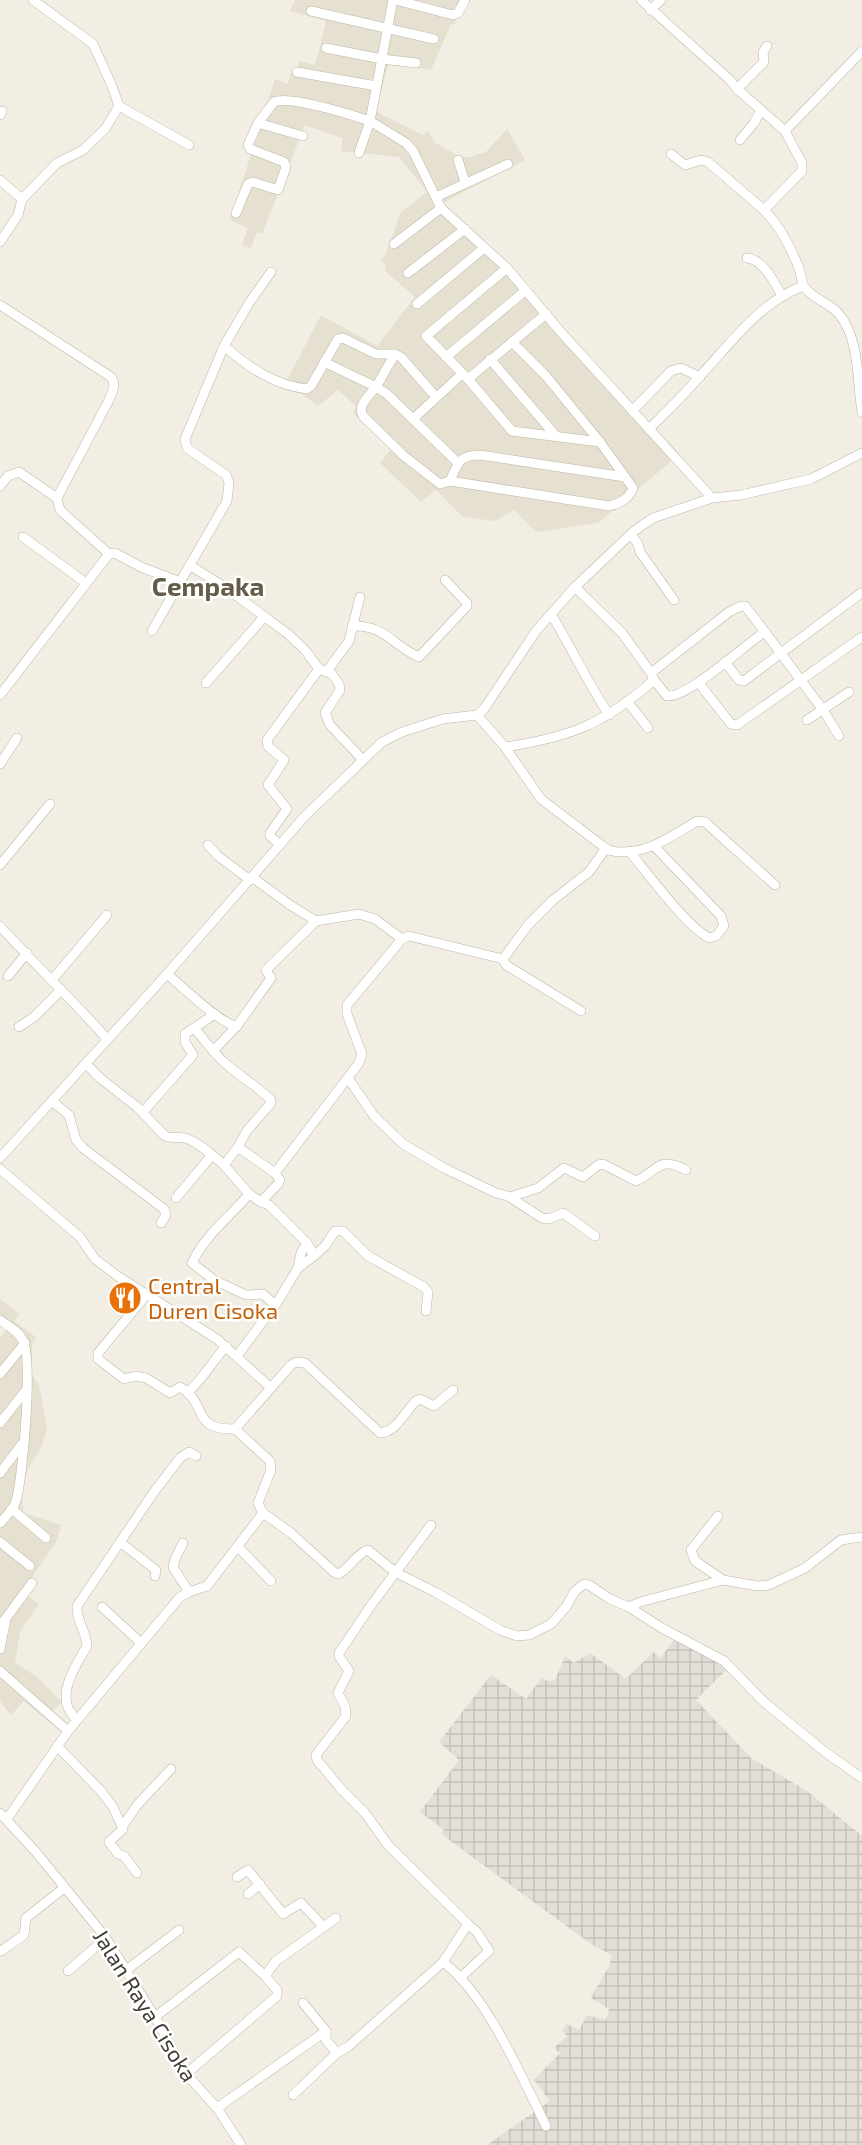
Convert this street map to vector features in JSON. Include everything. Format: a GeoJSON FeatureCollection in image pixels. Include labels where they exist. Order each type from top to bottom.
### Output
{"type":"FeatureCollection","features":[{"type":"Feature","properties":{"kind":"street"},"geometry":{"type":"LineString","coordinates":[[33,0],[93,44],[112,86],[118,106],[189,145]]}},
{"type":"Feature","properties":{"kind":"street"},"geometry":{"type":"LineString","coordinates":[[359,153],[370,121],[394,0],[453,15],[458,13],[465,0]]}},
{"type":"Feature","properties":{"kind":"street"},"geometry":{"type":"LineString","coordinates":[[641,0],[785,131],[803,169],[764,210]]}},
{"type":"Feature","properties":{"kind":"street"},"geometry":{"type":"LineString","coordinates":[[650,10],[661,0]]}},
{"type":"Feature","properties":{"kind":"street"},"geometry":{"type":"LineString","coordinates":[[310,11],[435,39]]}},
{"type":"Feature","properties":{"kind":"street"},"geometry":{"type":"LineString","coordinates":[[737,89],[764,62],[762,52],[767,46]]}},
{"type":"Feature","properties":{"kind":"street"},"geometry":{"type":"LineString","coordinates":[[326,48],[416,63]]}},
{"type":"Feature","properties":{"kind":"street"},"geometry":{"type":"LineString","coordinates":[[785,131],[862,51]]}},
{"type":"Feature","properties":{"kind":"street"},"geometry":{"type":"LineString","coordinates":[[297,72],[376,86]]}},
{"type":"Feature","properties":{"kind":"street"},"geometry":{"type":"LineString","coordinates":[[236,213],[248,184],[253,182],[278,190],[286,167],[284,162],[249,147],[248,143],[258,123],[274,102],[286,99],[370,121],[406,143],[413,151],[441,208],[507,268],[546,315],[712,498]]}},
{"type":"Feature","properties":{"kind":"street"},"geometry":{"type":"LineString","coordinates":[[0,242],[18,215],[22,200],[57,163],[82,150],[105,129],[118,106]]}},
{"type":"Feature","properties":{"kind":"street"},"geometry":{"type":"LineString","coordinates":[[740,140],[761,110]]}},
{"type":"Feature","properties":{"kind":"street"},"geometry":{"type":"LineString","coordinates":[[258,123],[303,136]]}},
{"type":"Feature","properties":{"kind":"street"},"geometry":{"type":"LineString","coordinates":[[671,154],[685,165],[701,160],[708,162],[764,210],[789,246],[800,271],[803,285],[815,297],[834,309],[849,330],[859,378],[862,412]]}},
{"type":"Feature","properties":{"kind":"street"},"geometry":{"type":"LineString","coordinates":[[458,160],[465,182]]}},
{"type":"Feature","properties":{"kind":"street"},"geometry":{"type":"LineString","coordinates":[[436,197],[508,164]]}},
{"type":"Feature","properties":{"kind":"street"},"geometry":{"type":"LineString","coordinates":[[0,180],[22,200]]}},
{"type":"Feature","properties":{"kind":"street"},"geometry":{"type":"LineString","coordinates":[[394,244],[441,208]]}},
{"type":"Feature","properties":{"kind":"street"},"geometry":{"type":"LineString","coordinates":[[408,273],[465,229]]}},
{"type":"Feature","properties":{"kind":"street"},"geometry":{"type":"LineString","coordinates":[[417,304],[484,248]]}},
{"type":"Feature","properties":{"kind":"street"},"geometry":{"type":"LineString","coordinates":[[747,258],[754,260],[765,269],[782,296]]}},
{"type":"Feature","properties":{"kind":"street"},"geometry":{"type":"LineString","coordinates":[[507,268],[426,336],[512,430],[600,442]]}},
{"type":"Feature","properties":{"kind":"street"},"geometry":{"type":"LineString","coordinates":[[152,631],[191,566],[229,495],[229,482],[226,476],[187,448],[184,443],[224,346],[249,303],[271,272]]}},
{"type":"Feature","properties":{"kind":"street"},"geometry":{"type":"LineString","coordinates":[[649,429],[741,329],[782,296],[803,285]]}},
{"type":"Feature","properties":{"kind":"street"},"geometry":{"type":"LineString","coordinates":[[446,357],[526,290]]}},
{"type":"Feature","properties":{"kind":"street"},"geometry":{"type":"LineString","coordinates":[[0,305],[111,377],[114,382],[109,400],[57,498]]}},
{"type":"Feature","properties":{"kind":"street"},"geometry":{"type":"LineString","coordinates":[[413,419],[436,397],[490,359],[546,315]]}},
{"type":"Feature","properties":{"kind":"street"},"geometry":{"type":"LineString","coordinates":[[224,346],[252,369],[279,383],[305,389],[311,386],[340,338],[376,354],[395,354],[401,357],[436,397]]}},
{"type":"Feature","properties":{"kind":"street"},"geometry":{"type":"LineString","coordinates":[[395,354],[360,411],[404,456],[440,484],[450,481],[609,506],[619,503],[631,493],[633,488],[626,477],[546,376],[512,342]]}},
{"type":"Feature","properties":{"kind":"street"},"geometry":{"type":"LineString","coordinates":[[490,359],[556,436]]}},
{"type":"Feature","properties":{"kind":"street"},"geometry":{"type":"LineString","coordinates":[[324,362],[376,387],[458,463]]}},
{"type":"Feature","properties":{"kind":"street"},"geometry":{"type":"LineString","coordinates":[[632,411],[671,371],[681,368],[700,376]]}},
{"type":"Feature","properties":{"kind":"street"},"geometry":{"type":"LineString","coordinates":[[2,1153],[53,1102],[304,817],[382,742],[402,732],[443,719],[477,715],[491,699],[536,631],[575,587],[631,534],[659,515],[712,498],[741,495],[811,479],[862,453]]}},
{"type":"Feature","properties":{"kind":"street"},"geometry":{"type":"LineString","coordinates":[[450,481],[458,463],[467,455],[626,477]]}},
{"type":"Feature","properties":{"kind":"street"},"geometry":{"type":"LineString","coordinates":[[0,486],[8,476],[19,472],[57,498],[60,510],[109,554]]}},
{"type":"Feature","properties":{"kind":"street"},"geometry":{"type":"LineString","coordinates":[[631,534],[640,552],[674,600]]}},
{"type":"Feature","properties":{"kind":"street"},"geometry":{"type":"LineString","coordinates":[[23,537],[86,583]]}},
{"type":"Feature","properties":{"kind":"street"},"geometry":{"type":"LineString","coordinates":[[1,690],[109,554],[115,553],[141,567],[180,582]]}},
{"type":"Feature","properties":{"kind":"street"},"geometry":{"type":"LineString","coordinates":[[191,566],[224,586],[288,634],[323,670],[332,674],[340,687],[326,710],[327,718],[363,760]]}},
{"type":"Feature","properties":{"kind":"street"},"geometry":{"type":"LineString","coordinates":[[352,626],[372,627],[419,657],[467,606],[445,580]]}},
{"type":"Feature","properties":{"kind":"street"},"geometry":{"type":"LineString","coordinates":[[575,587],[622,633],[667,696],[672,697],[698,682],[765,632]]}},
{"type":"Feature","properties":{"kind":"street"},"geometry":{"type":"LineString","coordinates":[[725,662],[739,680],[744,681],[861,593]]}},
{"type":"Feature","properties":{"kind":"street"},"geometry":{"type":"LineString","coordinates":[[280,845],[270,836],[270,833],[287,809],[268,784],[285,760],[268,746],[267,740],[349,641],[360,597]]}},
{"type":"Feature","properties":{"kind":"street"},"geometry":{"type":"LineString","coordinates":[[505,747],[552,739],[584,728],[609,715],[729,612],[741,606],[750,610],[823,710],[839,736]]}},
{"type":"Feature","properties":{"kind":"street"},"geometry":{"type":"LineString","coordinates":[[551,614],[570,645],[592,690],[609,715]]}},
{"type":"Feature","properties":{"kind":"street"},"geometry":{"type":"LineString","coordinates":[[206,683],[264,617]]}},
{"type":"Feature","properties":{"kind":"street"},"geometry":{"type":"LineString","coordinates":[[698,682],[731,724],[737,725],[862,637]]}},
{"type":"Feature","properties":{"kind":"street"},"geometry":{"type":"LineString","coordinates":[[807,720],[849,692]]}},
{"type":"Feature","properties":{"kind":"street"},"geometry":{"type":"LineString","coordinates":[[627,701],[648,728]]}},
{"type":"Feature","properties":{"kind":"street"},"geometry":{"type":"LineString","coordinates":[[477,715],[505,747],[541,799],[606,848],[621,852],[654,846],[698,821],[705,822],[775,885]]}},
{"type":"Feature","properties":{"kind":"street"},"geometry":{"type":"LineString","coordinates":[[0,764],[17,738]]}},
{"type":"Feature","properties":{"kind":"street"},"geometry":{"type":"LineString","coordinates":[[0,865],[50,804]]}},
{"type":"Feature","properties":{"kind":"street"},"geometry":{"type":"LineString","coordinates":[[208,845],[218,856],[316,921]]}},
{"type":"Feature","properties":{"kind":"street"},"geometry":{"type":"LineString","coordinates":[[629,851],[672,903],[701,933],[710,938],[716,936],[724,926],[721,916],[654,846]]}},
{"type":"Feature","properties":{"kind":"street"},"geometry":{"type":"LineString","coordinates":[[503,959],[528,925],[553,900],[589,872],[606,848]]}},
{"type":"Feature","properties":{"kind":"street"},"geometry":{"type":"LineString","coordinates":[[213,1051],[237,1026],[271,978],[266,970],[316,921],[360,914],[375,919],[402,939]]}},
{"type":"Feature","properties":{"kind":"street"},"geometry":{"type":"LineString","coordinates":[[52,980],[107,915]]}},
{"type":"Feature","properties":{"kind":"street"},"geometry":{"type":"LineString","coordinates":[[0,926],[75,1003],[107,1040]]}},
{"type":"Feature","properties":{"kind":"street"},"geometry":{"type":"LineString","coordinates":[[275,1173],[359,1063],[362,1054],[347,1014],[347,1005],[402,939],[409,936],[503,959],[506,965],[580,1011]]}},
{"type":"Feature","properties":{"kind":"street"},"geometry":{"type":"LineString","coordinates":[[8,976],[27,953]]}},
{"type":"Feature","properties":{"kind":"street"},"geometry":{"type":"LineString","coordinates":[[167,974],[214,1014],[227,1023],[237,1026]]}},
{"type":"Feature","properties":{"kind":"street"},"geometry":{"type":"LineString","coordinates":[[19,1027],[34,1017],[61,990]]}},
{"type":"Feature","properties":{"kind":"street"},"geometry":{"type":"LineString","coordinates":[[143,1112],[193,1056],[184,1042],[184,1035],[214,1014]]}},
{"type":"Feature","properties":{"kind":"street"},"geometry":{"type":"LineString","coordinates":[[195,1028],[232,1070],[252,1082],[271,1100],[224,1165]]}},
{"type":"Feature","properties":{"kind":"street"},"geometry":{"type":"LineString","coordinates":[[86,1064],[143,1112],[165,1136],[171,1139],[188,1138],[224,1165],[249,1194],[269,1205],[307,1243],[314,1256]]}},
{"type":"Feature","properties":{"kind":"street"},"geometry":{"type":"LineString","coordinates":[[348,1078],[374,1116],[403,1144],[444,1168],[496,1193],[510,1197],[542,1218],[549,1219],[563,1213],[595,1236]]}},
{"type":"Feature","properties":{"kind":"street"},"geometry":{"type":"LineString","coordinates":[[53,1102],[71,1119],[73,1134],[83,1148],[164,1209],[166,1215],[161,1223]]}},
{"type":"Feature","properties":{"kind":"street"},"geometry":{"type":"LineString","coordinates":[[238,1147],[275,1173],[280,1180],[261,1202]]}},
{"type":"Feature","properties":{"kind":"street"},"geometry":{"type":"LineString","coordinates":[[176,1198],[212,1155]]}},
{"type":"Feature","properties":{"kind":"street"},"geometry":{"type":"LineString","coordinates":[[510,1197],[538,1188],[564,1168],[583,1177],[598,1165],[603,1164],[636,1181],[662,1163],[677,1165],[686,1170]]}},
{"type":"Feature","properties":{"kind":"street"},"geometry":{"type":"LineString","coordinates":[[0,1169],[80,1237],[95,1259],[226,1346],[270,1388]]}},
{"type":"Feature","properties":{"kind":"street"},"geometry":{"type":"LineString","coordinates":[[249,1194],[232,1215],[213,1232],[192,1263],[214,1280],[246,1295],[263,1294],[275,1305]]}},
{"type":"Feature","properties":{"kind":"street"},"geometry":{"type":"LineString","coordinates":[[298,1268],[325,1246],[335,1231],[341,1230],[368,1256],[424,1287],[428,1292],[426,1311]]}},
{"type":"Feature","properties":{"kind":"street"},"geometry":{"type":"LineString","coordinates":[[237,1356],[275,1305],[298,1268],[307,1243]]}},
{"type":"Feature","properties":{"kind":"street"},"geometry":{"type":"LineString","coordinates":[[147,1294],[98,1353],[98,1359],[124,1379],[140,1376],[169,1393],[178,1387],[188,1392],[207,1423],[220,1429],[235,1429],[270,1461],[271,1470],[258,1503],[263,1514],[291,1533],[334,1572],[338,1574],[343,1572],[361,1552],[368,1550],[395,1572],[435,1592],[500,1630],[517,1636],[529,1635],[550,1624],[566,1607],[575,1592],[584,1584],[590,1585],[610,1599],[629,1607],[662,1628],[724,1661],[764,1702],[825,1752],[862,1778]]}},
{"type":"Feature","properties":{"kind":"street"},"geometry":{"type":"LineString","coordinates":[[0,1320],[18,1333],[25,1343],[27,1389],[24,1442],[16,1503],[0,1523]]}},
{"type":"Feature","properties":{"kind":"street"},"geometry":{"type":"LineString","coordinates":[[0,1374],[25,1343]]}},
{"type":"Feature","properties":{"kind":"street"},"geometry":{"type":"LineString","coordinates":[[188,1392],[200,1381],[226,1346]]}},
{"type":"Feature","properties":{"kind":"street"},"geometry":{"type":"LineString","coordinates":[[235,1429],[296,1362],[304,1363],[380,1433],[391,1430],[416,1401],[420,1399],[434,1406],[453,1390]]}},
{"type":"Feature","properties":{"kind":"street"},"geometry":{"type":"LineString","coordinates":[[0,1423],[27,1389]]}},
{"type":"Feature","properties":{"kind":"street"},"geometry":{"type":"LineString","coordinates":[[0,1473],[24,1442]]}},
{"type":"Feature","properties":{"kind":"street"},"geometry":{"type":"LineString","coordinates":[[76,1720],[68,1708],[67,1686],[87,1646],[87,1639],[77,1615],[77,1606],[154,1492],[180,1458],[189,1452],[196,1455]]}},
{"type":"Feature","properties":{"kind":"street"},"geometry":{"type":"LineString","coordinates":[[12,1509],[46,1538]]}},
{"type":"Feature","properties":{"kind":"street"},"geometry":{"type":"LineString","coordinates":[[4,1816],[76,1720],[141,1643],[180,1598],[189,1592],[207,1586],[263,1514]]}},
{"type":"Feature","properties":{"kind":"street"},"geometry":{"type":"LineString","coordinates":[[718,1516],[691,1550],[695,1561],[723,1580],[758,1586],[769,1586],[805,1568],[842,1540],[862,1537]]}},
{"type":"Feature","properties":{"kind":"street"},"geometry":{"type":"LineString","coordinates":[[431,1525],[395,1572],[339,1653],[348,1671],[338,1693],[345,1706],[346,1716],[316,1755],[317,1760],[365,1813],[388,1845],[477,1932],[489,1951],[460,1978]]}},
{"type":"Feature","properties":{"kind":"street"},"geometry":{"type":"LineString","coordinates":[[0,1542],[30,1566]]}},
{"type":"Feature","properties":{"kind":"street"},"geometry":{"type":"LineString","coordinates":[[120,1542],[156,1570],[155,1576]]}},
{"type":"Feature","properties":{"kind":"street"},"geometry":{"type":"LineString","coordinates":[[183,1543],[173,1567],[189,1592]]}},
{"type":"Feature","properties":{"kind":"street"},"geometry":{"type":"LineString","coordinates":[[238,1547],[271,1581]]}},
{"type":"Feature","properties":{"kind":"street"},"geometry":{"type":"LineString","coordinates":[[629,1607],[723,1580]]}},
{"type":"Feature","properties":{"kind":"street"},"geometry":{"type":"LineString","coordinates":[[0,1649],[3,1622],[32,1583]]}},
{"type":"Feature","properties":{"kind":"street"},"geometry":{"type":"LineString","coordinates":[[102,1606],[141,1643]]}},
{"type":"Feature","properties":{"kind":"street"},"geometry":{"type":"LineString","coordinates":[[0,1671],[68,1731]]}},
{"type":"Feature","properties":{"kind":"street"},"geometry":{"type":"LineString","coordinates":[[57,1746],[100,1790],[122,1827]]}},
{"type":"Feature","properties":{"kind":"street"},"geometry":{"type":"LineString","coordinates":[[137,1873],[109,1842],[123,1829],[122,1827],[138,1804],[171,1769]]}},
{"type":"Feature","properties":{"kind":"street","name":"Jalan Raya Cisoka"},"geometry":{"type":"LineString","coordinates":[[4,1816],[106,1938],[155,2017],[186,2074],[217,2108],[241,2145]]}},
{"type":"Feature","properties":{"kind":"street"},"geometry":{"type":"LineString","coordinates":[[237,1877],[248,1870],[284,1914],[301,1903],[324,1926]]}},
{"type":"Feature","properties":{"kind":"street"},"geometry":{"type":"LineString","coordinates":[[248,1894],[260,1884]]}},
{"type":"Feature","properties":{"kind":"street"},"geometry":{"type":"LineString","coordinates":[[1,1951],[22,1937],[25,1932],[26,1918],[64,1888]]}},
{"type":"Feature","properties":{"kind":"street"},"geometry":{"type":"LineString","coordinates":[[265,1976],[276,1961],[336,1918]]}},
{"type":"Feature","properties":{"kind":"street"},"geometry":{"type":"LineString","coordinates":[[292,2095],[443,1962],[468,1924]]}},
{"type":"Feature","properties":{"kind":"street"},"geometry":{"type":"LineString","coordinates":[[125,1971],[178,1930]]}},
{"type":"Feature","properties":{"kind":"street"},"geometry":{"type":"LineString","coordinates":[[68,1971],[106,1938]]}},
{"type":"Feature","properties":{"kind":"street"},"geometry":{"type":"LineString","coordinates":[[155,2017],[239,1952],[277,1990],[277,1996],[186,2074]]}},
{"type":"Feature","properties":{"kind":"street"},"geometry":{"type":"LineString","coordinates":[[443,1962],[460,1978],[477,2000],[498,2034],[546,2126]]}},
{"type":"Feature","properties":{"kind":"street"},"geometry":{"type":"LineString","coordinates":[[303,2003],[326,2031],[326,2040],[337,2053]]}},
{"type":"Feature","properties":{"kind":"street"},"geometry":{"type":"LineString","coordinates":[[217,2108],[326,2031]]}},
{"type":"Feature","properties":{"kind":"shaded area"},"geometry":{"type":"Polygon","coordinates":[[[295,0],[462,0],[454,25],[451,24],[431,70],[389,64],[375,111],[422,135],[429,131],[434,142],[460,157],[470,157],[486,152],[507,129],[525,160],[437,206],[485,252],[680,454],[598,523],[536,532],[514,510],[495,521],[463,517],[436,490],[421,502],[380,463],[391,449],[354,414],[356,406],[338,390],[318,406],[286,382],[321,315],[377,346],[415,297],[385,271],[385,264],[381,260],[385,256],[401,212],[427,192],[399,157],[341,151],[343,138],[305,125],[262,234],[257,232],[251,248],[242,245],[248,228],[230,220],[275,79],[288,84],[291,72],[296,72],[299,61],[315,65],[326,21],[290,11],[295,0]]]}},
{"type":"Feature","properties":{"kind":"shaded area"},"geometry":{"type":"Polygon","coordinates":[[[0,1299],[20,1314],[14,1321],[36,1337],[32,1344],[32,1375],[39,1385],[47,1428],[42,1446],[28,1469],[21,1496],[24,1513],[61,1525],[56,1542],[32,1577],[38,1582],[28,1596],[39,1604],[20,1632],[15,1662],[38,1678],[62,1702],[53,1711],[68,1724],[61,1732],[24,1701],[11,1715],[0,1701],[0,1338],[7,1329],[0,1323],[0,1299]]]}},
{"type":"Feature","properties":{"kind":"shaded area"},"geometry":{"type":"Polygon","coordinates":[[[674,1639],[728,1668],[696,1700],[751,1758],[807,1791],[862,1836],[862,2145],[487,2145],[550,2101],[534,2080],[560,2053],[554,2048],[567,2036],[562,2030],[567,2024],[579,2030],[587,2015],[606,2020],[609,2009],[591,1998],[609,1966],[612,1955],[591,1944],[441,1834],[444,1830],[420,1812],[459,1760],[439,1742],[491,1675],[526,1699],[542,1677],[547,1681],[555,1680],[565,1656],[574,1663],[590,1653],[626,1679],[653,1652],[661,1658],[674,1639]]]}},
{"type":"Feature","properties":{"kind":"place","name":"Central Duren Cisoka"},"geometry":{"type":"Point","coordinates":[125,1298]}},
{"type":"Feature","properties":{"kind":"district","name":"Cempaka"},"geometry":{"type":"Point","coordinates":[208,585]}}]}
